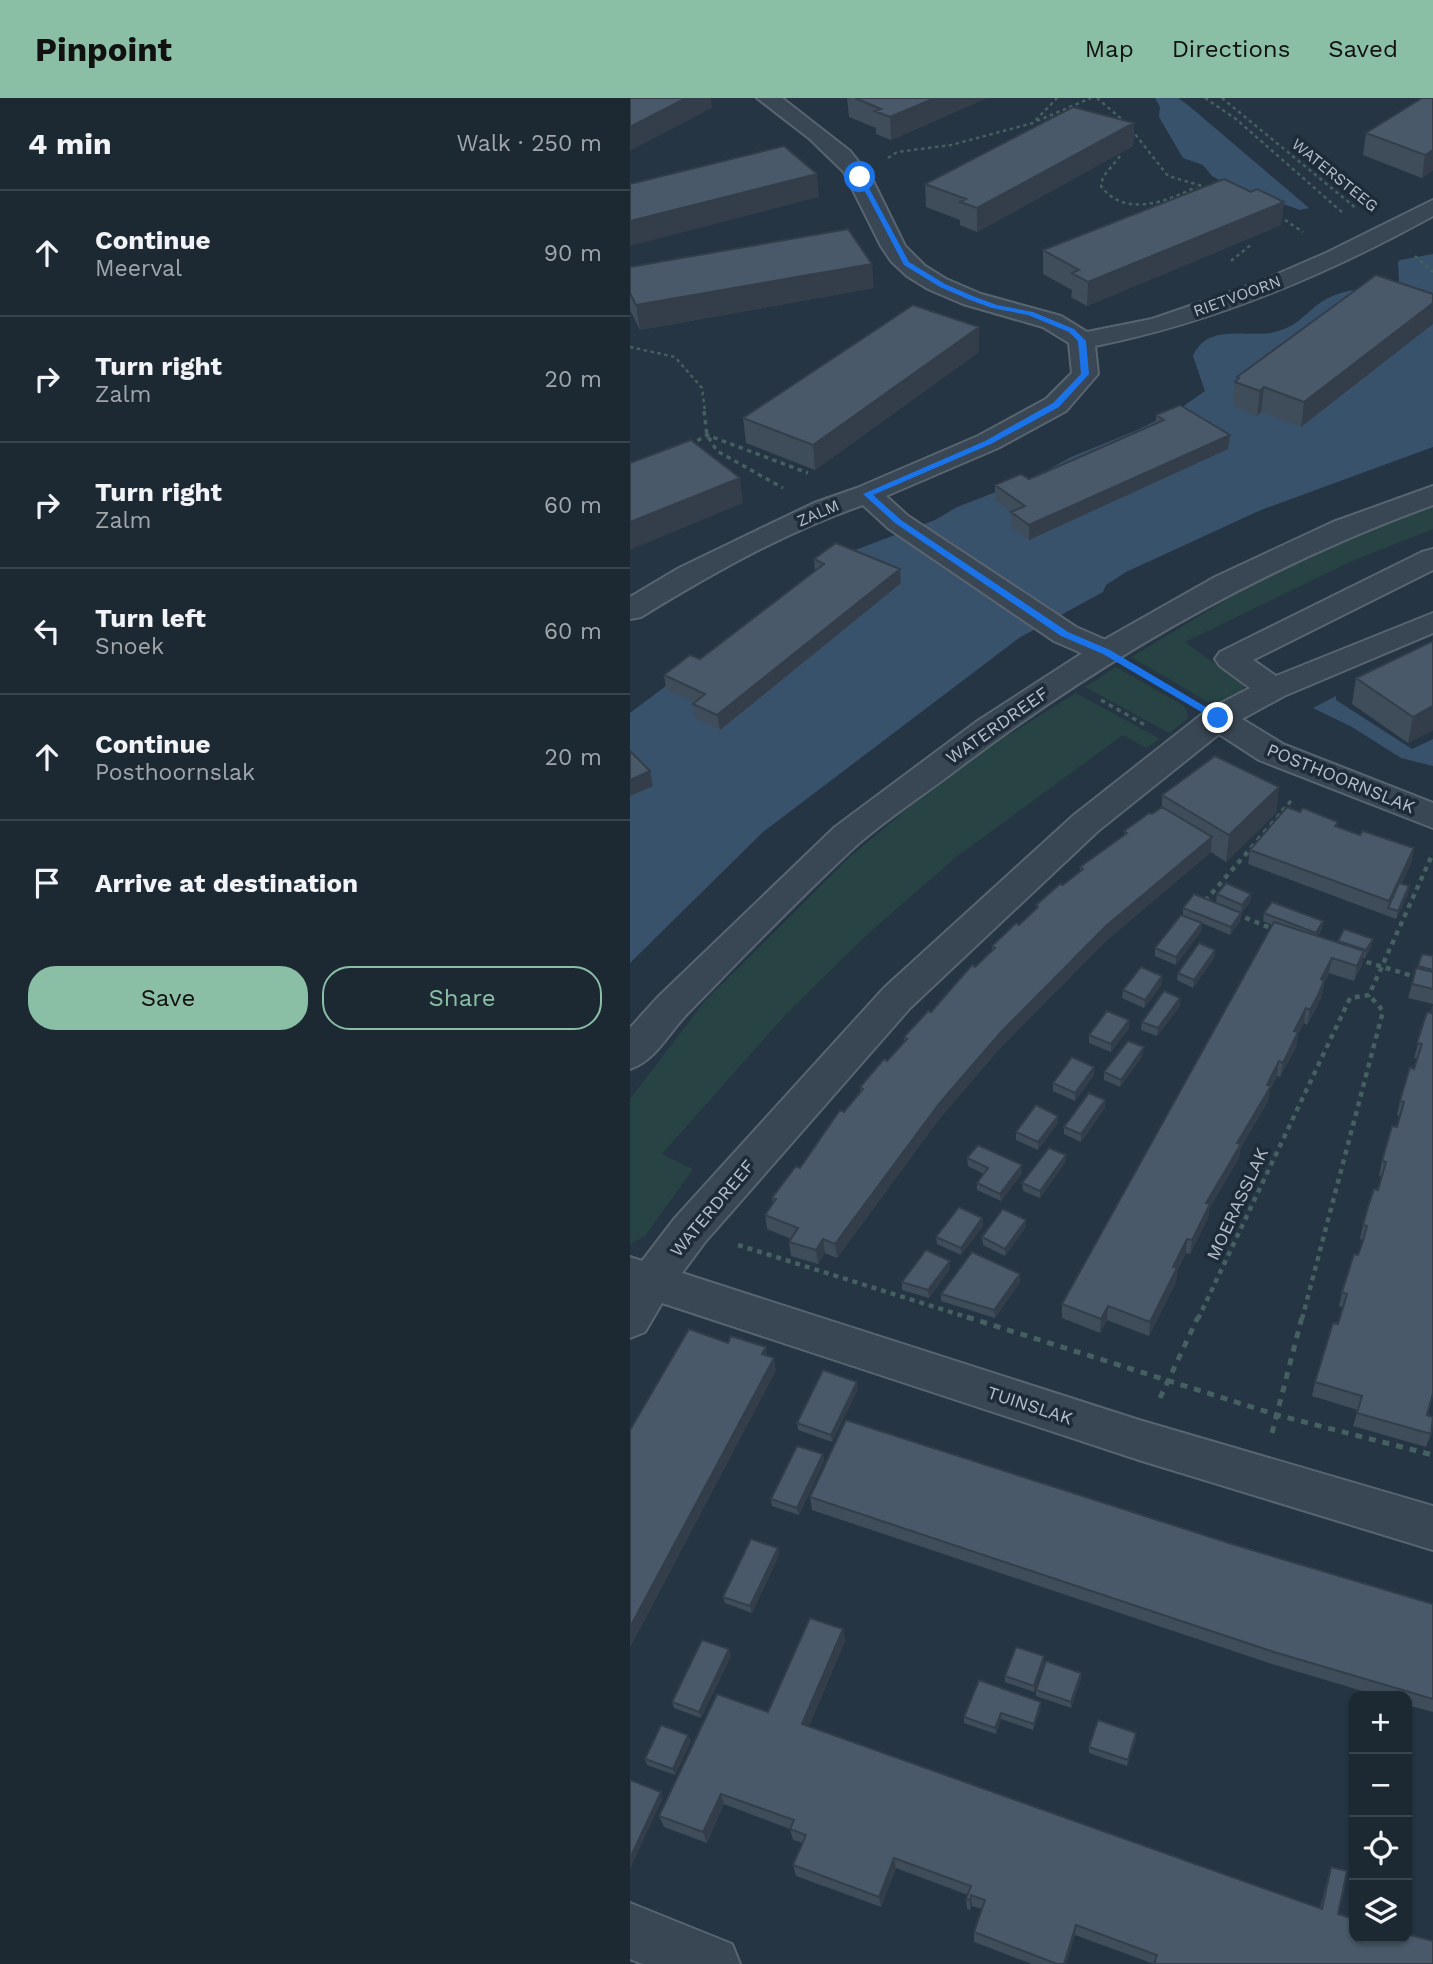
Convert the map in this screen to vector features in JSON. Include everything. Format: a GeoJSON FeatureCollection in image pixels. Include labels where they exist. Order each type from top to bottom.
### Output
{"type":"FeatureCollection","features":[{"type":"Feature","properties":{"kind":"street"},"geometry":{"type":"LineString","coordinates":[[768,98],[814,130],[860,177],[906,263],[943,285],[972,298],[995,307],[1030,314],[1072,330],[1082,341]]}},
{"type":"Feature","properties":{"kind":"street","name":"RIETVOORN"},"geometry":{"type":"LineString","coordinates":[[1082,341],[1162,324],[1337,259],[1433,207]]}},
{"type":"Feature","properties":{"kind":"street","name":"ZALM"},"geometry":{"type":"LineString","coordinates":[[630,610],[690,575],[824,509],[867,494],[988,442],[1056,405],[1085,374],[1082,341]]}},
{"type":"Feature","properties":{"kind":"street"},"geometry":{"type":"LineString","coordinates":[[867,494],[898,522],[1065,634],[1106,652]]}},
{"type":"Feature","properties":{"kind":"street","name":"WATERDREEF"},"geometry":{"type":"LineString","coordinates":[[630,1054],[670,1008],[847,835],[988,729],[1106,652],[1226,583],[1343,528],[1433,495]]}},
{"type":"Feature","properties":{"kind":"street"},"geometry":{"type":"LineString","coordinates":[[1273,689],[1231,659],[1433,558]]}},
{"type":"Feature","properties":{"kind":"street","name":"WATERDREEF"},"geometry":{"type":"LineString","coordinates":[[630,1319],[641,1278],[690,1230],[897,998],[1086,823],[1218,718],[1273,689],[1433,622]]}},
{"type":"Feature","properties":{"kind":"street","name":"POSTHOORNSLAK"},"geometry":{"type":"LineString","coordinates":[[1218,718],[1271,752],[1433,816]]}},
{"type":"Feature","properties":{"kind":"street","name":"TUINSLAK"},"geometry":{"type":"LineString","coordinates":[[641,1278],[1139,1440],[1433,1528]]}},
{"type":"Feature","properties":{"kind":"street"},"geometry":{"type":"LineString","coordinates":[[630,1931],[712,1964]]}},
{"type":"Feature","properties":{"kind":"path"},"geometry":{"type":"LineString","coordinates":[[1033,122],[1057,98]]}},
{"type":"Feature","properties":{"kind":"path"},"geometry":{"type":"LineString","coordinates":[[886,159],[897,152],[977,140],[1059,114],[1091,98]]}},
{"type":"Feature","properties":{"kind":"path"},"geometry":{"type":"LineString","coordinates":[[1097,98],[1116,111],[1134,131],[1163,172],[1177,181],[1219,191]]}},
{"type":"Feature","properties":{"kind":"path"},"geometry":{"type":"LineString","coordinates":[[1205,98],[1236,119],[1380,236]]}},
{"type":"Feature","properties":{"kind":"path","name":"WATERSTEEG"},"geometry":{"type":"LineString","coordinates":[[1222,98],[1380,236],[1411,253],[1433,272]]}},
{"type":"Feature","properties":{"kind":"path"},"geometry":{"type":"LineString","coordinates":[[1121,156],[1103,177],[1101,186],[1108,196],[1117,200],[1131,204],[1151,204],[1170,200],[1197,186]]}},
{"type":"Feature","properties":{"kind":"path"},"geometry":{"type":"LineString","coordinates":[[1278,215],[1337,259]]}},
{"type":"Feature","properties":{"kind":"path"},"geometry":{"type":"LineString","coordinates":[[630,347],[675,358],[702,388],[707,435],[717,451],[824,509]]}},
{"type":"Feature","properties":{"kind":"path"},"geometry":{"type":"LineString","coordinates":[[692,450],[695,442],[707,435]]}},
{"type":"Feature","properties":{"kind":"path"},"geometry":{"type":"LineString","coordinates":[[707,435],[808,473]]}},
{"type":"Feature","properties":{"kind":"path"},"geometry":{"type":"LineString","coordinates":[[1106,652],[1218,718]]}},
{"type":"Feature","properties":{"kind":"path"},"geometry":{"type":"LineString","coordinates":[[1216,906],[1204,901],[1291,801]]}},
{"type":"Feature","properties":{"kind":"path"},"geometry":{"type":"LineString","coordinates":[[1262,1478],[1383,1011],[1369,995],[1433,853]]}},
{"type":"Feature","properties":{"kind":"path"},"geometry":{"type":"LineString","coordinates":[[1228,911],[1279,931]]}},
{"type":"Feature","properties":{"kind":"path"},"geometry":{"type":"LineString","coordinates":[[1356,959],[1420,979]]}},
{"type":"Feature","properties":{"kind":"path","name":"MOERASSLAK"},"geometry":{"type":"LineString","coordinates":[[1139,1440],[1350,998],[1369,995]]}},
{"type":"Feature","properties":{"kind":"path"},"geometry":{"type":"LineString","coordinates":[[690,1230],[1277,1415],[1433,1455]]}},
{"type":"Feature","properties":{"kind":"green space"},"geometry":{"type":"Polygon","coordinates":[[[1433,505],[1433,529],[1350,562],[1185,642],[1243,684],[1243,694],[1230,703],[1208,702],[1131,657],[1266,576],[1353,536],[1433,505]]]}},
{"type":"Feature","properties":{"kind":"green space"},"geometry":{"type":"Polygon","coordinates":[[[1116,667],[1184,706],[1188,714],[1187,720],[1169,733],[1085,687],[1116,667]]]}},
{"type":"Feature","properties":{"kind":"green space"},"geometry":{"type":"Polygon","coordinates":[[[1076,693],[1160,739],[1146,748],[1123,735],[955,858],[870,932],[788,1012],[662,1154],[693,1169],[645,1236],[630,1244],[630,1099],[704,1002],[852,855],[960,765],[1076,693]]]}},
{"type":"Feature","properties":{"kind":"water"},"geometry":{"type":"Polygon","coordinates":[[[1155,98],[1178,98],[1188,105],[1309,208],[1300,210],[1221,181],[1212,176],[1203,165],[1183,158],[1159,117],[1160,107],[1155,98]]]}},
{"type":"Feature","properties":{"kind":"water"},"geometry":{"type":"Polygon","coordinates":[[[1433,254],[1433,447],[1261,510],[1126,572],[1106,585],[1103,592],[1019,638],[763,832],[630,963],[630,713],[823,567],[855,550],[935,520],[957,507],[1035,477],[1071,457],[1178,410],[1205,391],[1193,356],[1207,339],[1227,334],[1270,333],[1286,328],[1337,294],[1393,287],[1399,281],[1400,260],[1433,254]]]}},
{"type":"Feature","properties":{"kind":"water"},"geometry":{"type":"Polygon","coordinates":[[[1336,696],[1336,700],[1412,749],[1433,739],[1433,766],[1401,758],[1352,727],[1313,708],[1336,696]]]}},
{"type":"Feature","properties":{"kind":"building"},"geometry":{"type":"Polygon","coordinates":[[[630,98],[686,98],[630,127],[630,98]]]}},
{"type":"Feature","properties":{"kind":"building"},"geometry":{"type":"Polygon","coordinates":[[[855,98],[935,98],[890,117],[875,111],[881,109],[855,98]]]}},
{"type":"Feature","properties":{"kind":"building"},"geometry":{"type":"Polygon","coordinates":[[[1422,98],[1433,98],[1433,150],[1425,155],[1366,133],[1422,98]]]}},
{"type":"Feature","properties":{"kind":"building"},"geometry":{"type":"Polygon","coordinates":[[[1073,107],[1134,123],[977,208],[960,202],[966,199],[925,184],[1073,107]]]}},
{"type":"Feature","properties":{"kind":"building"},"geometry":{"type":"Polygon","coordinates":[[[784,146],[817,174],[630,221],[630,184],[784,146]]]}},
{"type":"Feature","properties":{"kind":"building"},"geometry":{"type":"Polygon","coordinates":[[[1224,179],[1251,192],[1257,189],[1284,202],[1088,282],[1072,273],[1079,270],[1043,250],[1224,179]]]}},
{"type":"Feature","properties":{"kind":"building"},"geometry":{"type":"Polygon","coordinates":[[[848,229],[872,264],[636,305],[630,293],[630,267],[848,229]]]}},
{"type":"Feature","properties":{"kind":"building"},"geometry":{"type":"Polygon","coordinates":[[[1376,275],[1433,294],[1433,303],[1304,402],[1264,387],[1260,391],[1235,382],[1239,378],[1237,377],[1376,275]]]}},
{"type":"Feature","properties":{"kind":"building"},"geometry":{"type":"Polygon","coordinates":[[[913,305],[979,327],[813,445],[743,418],[913,305]]]}},
{"type":"Feature","properties":{"kind":"building"},"geometry":{"type":"Polygon","coordinates":[[[1180,405],[1230,435],[1029,525],[1011,512],[1025,506],[995,485],[1021,474],[1029,479],[1164,420],[1156,415],[1180,405]]]}},
{"type":"Feature","properties":{"kind":"building"},"geometry":{"type":"Polygon","coordinates":[[[691,440],[740,478],[630,522],[630,463],[691,440]]]}},
{"type":"Feature","properties":{"kind":"building"},"geometry":{"type":"Polygon","coordinates":[[[836,543],[900,569],[717,715],[693,704],[705,694],[664,675],[690,655],[700,659],[824,564],[814,559],[836,543]]]}},
{"type":"Feature","properties":{"kind":"building"},"geometry":{"type":"Polygon","coordinates":[[[1433,641],[1433,706],[1413,717],[1356,678],[1433,641]]]}},
{"type":"Feature","properties":{"kind":"building"},"geometry":{"type":"Polygon","coordinates":[[[630,751],[650,771],[630,780],[630,751]]]}},
{"type":"Feature","properties":{"kind":"building"},"geometry":{"type":"Polygon","coordinates":[[[1215,756],[1279,787],[1229,835],[1162,795],[1215,756]]]}},
{"type":"Feature","properties":{"kind":"building"},"geometry":{"type":"Polygon","coordinates":[[[1162,807],[1212,837],[1106,926],[1001,1032],[939,1104],[835,1244],[823,1239],[816,1250],[789,1242],[798,1228],[765,1215],[776,1199],[772,1198],[796,1166],[800,1168],[840,1110],[844,1112],[863,1089],[860,1087],[884,1059],[887,1061],[907,1039],[904,1037],[928,1011],[931,1012],[972,965],[975,967],[995,948],[992,946],[1016,923],[1019,925],[1038,907],[1036,905],[1060,884],[1063,885],[1083,869],[1080,867],[1127,833],[1124,831],[1162,807]]]}},
{"type":"Feature","properties":{"kind":"building"},"geometry":{"type":"Polygon","coordinates":[[[1287,807],[1300,812],[1303,808],[1338,822],[1335,826],[1360,835],[1363,831],[1414,848],[1389,901],[1250,850],[1287,807]]]}},
{"type":"Feature","properties":{"kind":"building"},"geometry":{"type":"Polygon","coordinates":[[[1226,883],[1251,894],[1242,905],[1217,894],[1226,883]]]}},
{"type":"Feature","properties":{"kind":"building"},"geometry":{"type":"Polygon","coordinates":[[[1399,883],[1409,886],[1398,911],[1388,908],[1399,883]]]}},
{"type":"Feature","properties":{"kind":"building"},"geometry":{"type":"Polygon","coordinates":[[[1194,894],[1241,913],[1231,927],[1183,908],[1194,894]]]}},
{"type":"Feature","properties":{"kind":"building"},"geometry":{"type":"Polygon","coordinates":[[[1272,902],[1323,921],[1316,933],[1264,913],[1272,902]]]}},
{"type":"Feature","properties":{"kind":"building"},"geometry":{"type":"Polygon","coordinates":[[[1181,915],[1202,923],[1176,957],[1155,948],[1181,915]]]}},
{"type":"Feature","properties":{"kind":"building"},"geometry":{"type":"Polygon","coordinates":[[[1274,922],[1364,951],[1357,966],[1332,958],[1321,979],[1324,981],[1318,995],[1310,1010],[1306,1008],[1294,1031],[1298,1032],[1283,1063],[1279,1061],[1267,1085],[1271,1086],[1206,1203],[1210,1204],[1192,1240],[1187,1239],[1173,1267],[1177,1268],[1150,1322],[1108,1306],[1101,1319],[1062,1304],[1274,922]]]}},
{"type":"Feature","properties":{"kind":"building"},"geometry":{"type":"Polygon","coordinates":[[[1344,929],[1373,939],[1366,950],[1338,941],[1344,929]]]}},
{"type":"Feature","properties":{"kind":"building"},"geometry":{"type":"Polygon","coordinates":[[[1199,943],[1215,950],[1194,980],[1178,973],[1199,943]]]}},
{"type":"Feature","properties":{"kind":"building"},"geometry":{"type":"Polygon","coordinates":[[[1422,954],[1433,956],[1433,970],[1418,966],[1422,954]]]}},
{"type":"Feature","properties":{"kind":"building"},"geometry":{"type":"Polygon","coordinates":[[[1141,967],[1162,976],[1145,1000],[1123,990],[1141,967]]]}},
{"type":"Feature","properties":{"kind":"building"},"geometry":{"type":"Polygon","coordinates":[[[1416,968],[1433,972],[1433,989],[1412,984],[1416,968]]]}},
{"type":"Feature","properties":{"kind":"building"},"geometry":{"type":"Polygon","coordinates":[[[1164,991],[1180,998],[1158,1028],[1142,1022],[1164,991]]]}},
{"type":"Feature","properties":{"kind":"building"},"geometry":{"type":"Polygon","coordinates":[[[1433,1006],[1433,1393],[1427,1415],[1433,1417],[1431,1434],[1357,1413],[1362,1396],[1315,1382],[1333,1323],[1338,1324],[1347,1294],[1342,1292],[1354,1254],[1358,1255],[1363,1241],[1367,1226],[1363,1225],[1374,1189],[1378,1190],[1386,1162],[1382,1161],[1392,1126],[1397,1127],[1404,1102],[1400,1101],[1410,1067],[1414,1069],[1422,1044],[1417,1043],[1427,1012],[1431,1013],[1433,1006]]]}},
{"type":"Feature","properties":{"kind":"building"},"geometry":{"type":"Polygon","coordinates":[[[1107,1011],[1129,1020],[1111,1044],[1089,1035],[1107,1011]]]}},
{"type":"Feature","properties":{"kind":"building"},"geometry":{"type":"Polygon","coordinates":[[[1128,1041],[1144,1047],[1121,1080],[1104,1072],[1128,1041]]]}},
{"type":"Feature","properties":{"kind":"building"},"geometry":{"type":"Polygon","coordinates":[[[1072,1057],[1094,1067],[1075,1093],[1053,1083],[1072,1057]]]}},
{"type":"Feature","properties":{"kind":"building"},"geometry":{"type":"Polygon","coordinates":[[[1089,1093],[1105,1100],[1081,1134],[1064,1127],[1089,1093]]]}},
{"type":"Feature","properties":{"kind":"building"},"geometry":{"type":"Polygon","coordinates":[[[1036,1105],[1058,1116],[1038,1142],[1016,1132],[1036,1105]]]}},
{"type":"Feature","properties":{"kind":"building"},"geometry":{"type":"Polygon","coordinates":[[[978,1145],[1022,1165],[1000,1194],[977,1183],[988,1168],[967,1158],[978,1145]]]}},
{"type":"Feature","properties":{"kind":"building"},"geometry":{"type":"Polygon","coordinates":[[[1049,1148],[1066,1155],[1040,1191],[1022,1183],[1049,1148]]]}},
{"type":"Feature","properties":{"kind":"building"},"geometry":{"type":"Polygon","coordinates":[[[959,1207],[982,1218],[961,1248],[936,1237],[959,1207]]]}},
{"type":"Feature","properties":{"kind":"building"},"geometry":{"type":"Polygon","coordinates":[[[1003,1209],[1026,1220],[1005,1249],[982,1237],[1003,1209]]]}},
{"type":"Feature","properties":{"kind":"building"},"geometry":{"type":"Polygon","coordinates":[[[926,1250],[950,1261],[928,1290],[902,1282],[926,1250]]]}},
{"type":"Feature","properties":{"kind":"building"},"geometry":{"type":"Polygon","coordinates":[[[972,1252],[1020,1274],[994,1310],[941,1294],[972,1252]]]}},
{"type":"Feature","properties":{"kind":"building"},"geometry":{"type":"Polygon","coordinates":[[[689,1329],[728,1343],[731,1336],[766,1347],[762,1354],[774,1358],[630,1627],[630,1430],[689,1329]]]}},
{"type":"Feature","properties":{"kind":"building"},"geometry":{"type":"Polygon","coordinates":[[[823,1370],[857,1382],[831,1435],[797,1423],[823,1370]]]}},
{"type":"Feature","properties":{"kind":"building"},"geometry":{"type":"Polygon","coordinates":[[[846,1420],[1232,1544],[1433,1604],[1433,1699],[1274,1652],[810,1497],[846,1420]]]}},
{"type":"Feature","properties":{"kind":"building"},"geometry":{"type":"Polygon","coordinates":[[[797,1446],[823,1454],[797,1508],[771,1499],[797,1446]]]}},
{"type":"Feature","properties":{"kind":"building"},"geometry":{"type":"Polygon","coordinates":[[[751,1539],[778,1548],[750,1606],[723,1597],[751,1539]]]}},
{"type":"Feature","properties":{"kind":"building"},"geometry":{"type":"Polygon","coordinates":[[[810,1618],[843,1629],[802,1724],[1322,1909],[1331,1867],[1347,1871],[1338,1914],[1349,1917],[1349,1943],[1412,1943],[1412,1935],[1433,1941],[1433,1964],[1154,1964],[1157,1955],[1076,1925],[1064,1964],[1057,1964],[974,1932],[985,1900],[971,1895],[970,1900],[966,1899],[971,1886],[894,1858],[879,1897],[793,1865],[806,1835],[790,1829],[794,1820],[721,1794],[703,1832],[659,1816],[717,1694],[768,1712],[810,1618]]]}},
{"type":"Feature","properties":{"kind":"building"},"geometry":{"type":"Polygon","coordinates":[[[702,1640],[729,1649],[699,1712],[672,1702],[702,1640]]]}},
{"type":"Feature","properties":{"kind":"building"},"geometry":{"type":"Polygon","coordinates":[[[1016,1647],[1044,1656],[1034,1686],[1005,1676],[1016,1647]]]}},
{"type":"Feature","properties":{"kind":"building"},"geometry":{"type":"Polygon","coordinates":[[[1046,1661],[1081,1673],[1071,1702],[1036,1690],[1046,1661]]]}},
{"type":"Feature","properties":{"kind":"building"},"geometry":{"type":"Polygon","coordinates":[[[979,1680],[1041,1702],[1034,1724],[1001,1713],[995,1728],[964,1717],[979,1680]]]}},
{"type":"Feature","properties":{"kind":"building"},"geometry":{"type":"Polygon","coordinates":[[[1098,1720],[1136,1733],[1128,1760],[1089,1747],[1098,1720]]]}},
{"type":"Feature","properties":{"kind":"building"},"geometry":{"type":"Polygon","coordinates":[[[661,1725],[688,1735],[673,1769],[645,1759],[661,1725]]]}},
{"type":"Feature","properties":{"kind":"building"},"geometry":{"type":"Polygon","coordinates":[[[630,1780],[661,1792],[630,1858],[630,1780]]]}},
{"type":"Feature","properties":{"kind":"route"},"geometry":{"type":"LineString","coordinates":[[860,177],[906,263],[943,285],[972,298],[995,307],[1030,314],[1072,330],[1082,341],[1085,374],[1056,405],[988,442],[867,494],[898,522],[1065,634],[1106,652],[1218,718]]}}]}
